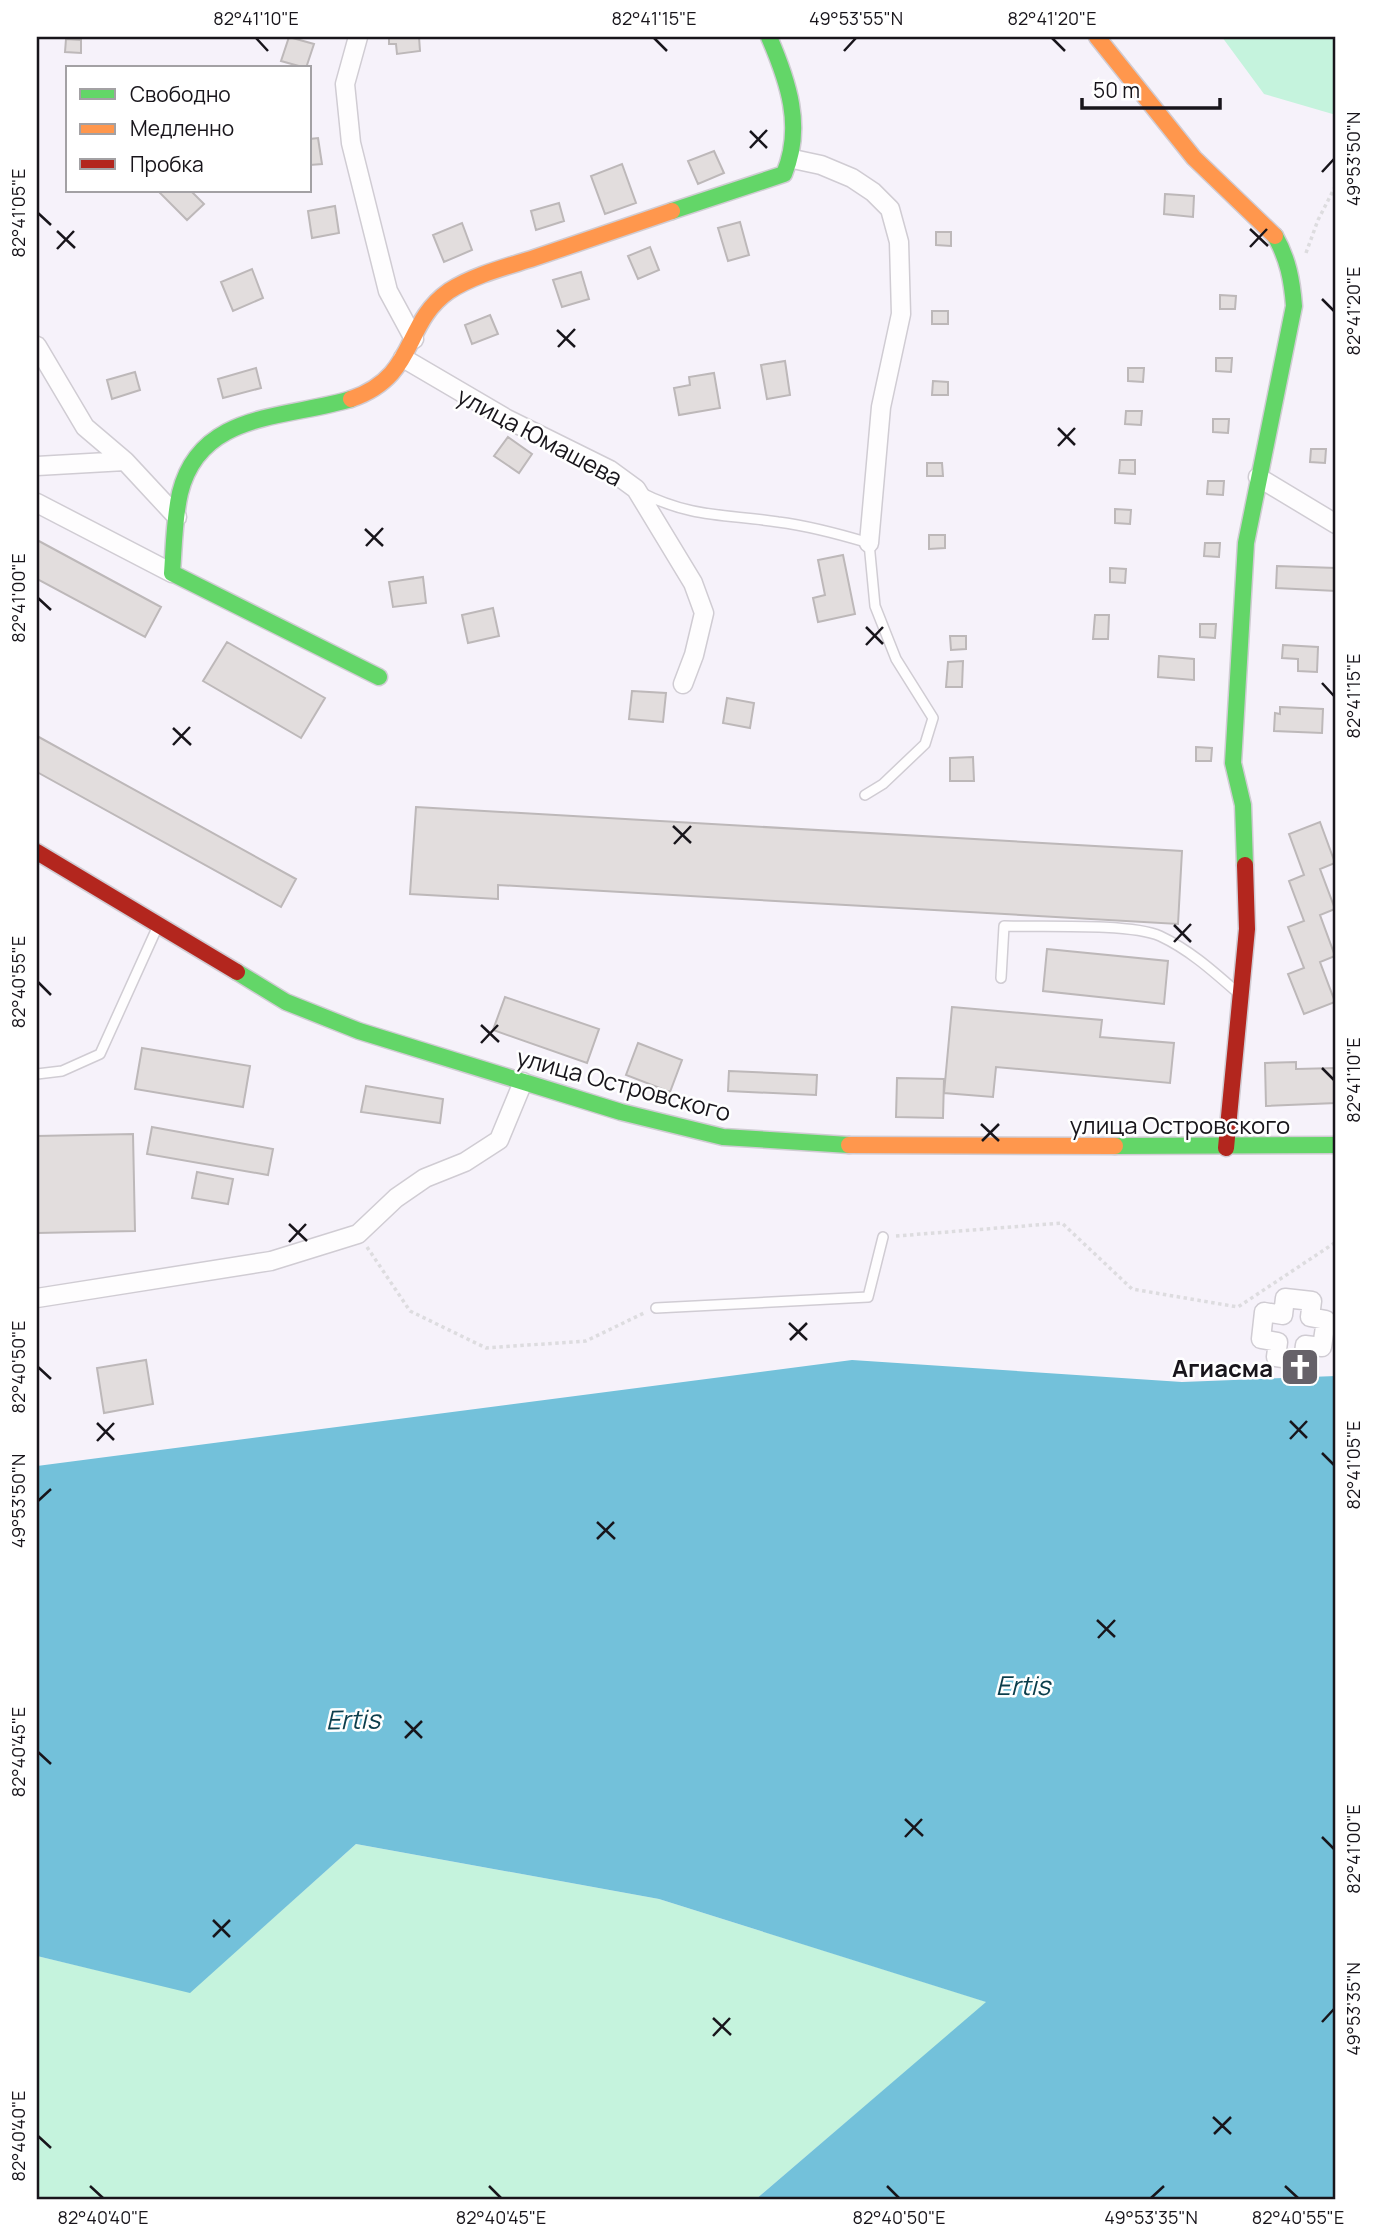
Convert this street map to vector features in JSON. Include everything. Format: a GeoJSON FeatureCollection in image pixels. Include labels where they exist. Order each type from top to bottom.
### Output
{"type":"FeatureCollection","features":[{"type":"Feature","properties":{"kind":"street"},"geometry":{"type":"LineString","coordinates":[[358,37],[345,84],[351,142],[388,291],[409,348]]}},
{"type":"Feature","properties":{"kind":"street"},"geometry":{"type":"LineString","coordinates":[[769,37],[793,114],[788,167]]}},
{"type":"Feature","properties":{"kind":"street"},"geometry":{"type":"LineString","coordinates":[[1097,37],[1196,160],[1254,211],[1281,244],[1294,288],[1294,306],[1246,543],[1233,763],[1243,805],[1247,929],[1226,1148]]}},
{"type":"Feature","properties":{"kind":"street"},"geometry":{"type":"LineString","coordinates":[[172,573],[182,480],[191,459],[206,443],[227,430],[362,396],[400,368],[437,302],[454,288],[494,271],[788,167],[821,165],[852,178],[873,192],[890,209],[899,242],[901,314],[881,407],[869,543]]}},
{"type":"Feature","properties":{"kind":"street"},"geometry":{"type":"LineString","coordinates":[[37,346],[85,427],[125,461],[177,517]]}},
{"type":"Feature","properties":{"kind":"street","name":"улица Юмашева"},"geometry":{"type":"LineString","coordinates":[[409,348],[507,419],[610,470],[636,489],[693,583],[704,613],[694,655],[682,684]]}},
{"type":"Feature","properties":{"kind":"street"},"geometry":{"type":"LineString","coordinates":[[37,466],[125,461]]}},
{"type":"Feature","properties":{"kind":"street"},"geometry":{"type":"LineString","coordinates":[[1258,477],[1336,524]]}},
{"type":"Feature","properties":{"kind":"street"},"geometry":{"type":"LineString","coordinates":[[37,503],[379,677]]}},
{"type":"Feature","properties":{"kind":"street","name":"улица Островского"},"geometry":{"type":"LineString","coordinates":[[37,852],[286,1002],[359,1031],[523,1082],[621,1112],[723,1137],[856,1144],[1226,1148],[1336,1145]]}},
{"type":"Feature","properties":{"kind":"street"},"geometry":{"type":"LineString","coordinates":[[37,1298],[271,1261],[358,1234],[396,1198],[425,1178],[465,1162],[499,1140],[523,1082]]}},
{"type":"Feature","properties":{"kind":"street"},"geometry":{"type":"LineString","coordinates":[[1285,1298],[1312,1301],[1310,1317],[1326,1320],[1322,1347],[1305,1345],[1303,1361],[1276,1357],[1278,1342],[1261,1339],[1264,1312],[1283,1315],[1285,1298]]}},
{"type":"Feature","properties":{"kind":"lane"},"geometry":{"type":"LineString","coordinates":[[636,489],[659,501],[689,510],[728,518],[775,521],[824,529],[869,543],[875,606],[896,659],[933,718],[925,744],[883,785],[865,795]]}},
{"type":"Feature","properties":{"kind":"lane"},"geometry":{"type":"LineString","coordinates":[[37,1074],[62,1070],[100,1054],[159,924]]}},
{"type":"Feature","properties":{"kind":"lane"},"geometry":{"type":"LineString","coordinates":[[1001,978],[1004,926],[1105,929],[1157,935],[1189,952],[1239,993]]}},
{"type":"Feature","properties":{"kind":"lane"},"geometry":{"type":"LineString","coordinates":[[656,1308],[868,1297],[883,1237]]}},
{"type":"Feature","properties":{"kind":"path"},"geometry":{"type":"LineString","coordinates":[[1294,288],[1318,220],[1336,184]]}},
{"type":"Feature","properties":{"kind":"path"},"geometry":{"type":"LineString","coordinates":[[883,1237],[1062,1223],[1132,1289],[1238,1307],[1336,1242]]}},
{"type":"Feature","properties":{"kind":"path"},"geometry":{"type":"LineString","coordinates":[[358,1234],[410,1311],[486,1348],[586,1340],[656,1308]]}},
{"type":"Feature","properties":{"kind":"green space"},"geometry":{"type":"Polygon","coordinates":[[[1222,37],[1336,37],[1336,115],[1264,94],[1222,37]]]}},
{"type":"Feature","properties":{"kind":"green space"},"geometry":{"type":"Polygon","coordinates":[[[356,1844],[659,1899],[987,2002],[755,2200],[37,2200],[37,1956],[190,1992],[356,1844]]]}},
{"type":"Feature","properties":{"kind":"water","name":"Ertis"},"geometry":{"type":"Polygon","coordinates":[[[852,1360],[1182,1382],[1336,1376],[1336,2200],[755,2200],[986,2002],[659,1899],[356,1844],[190,1993],[37,1956],[37,1466],[852,1360]]]}},
{"type":"Feature","properties":{"kind":"building"},"geometry":{"type":"Polygon","coordinates":[[[289,37],[314,44],[307,66],[281,61],[289,37]]]}},
{"type":"Feature","properties":{"kind":"building"},"geometry":{"type":"Polygon","coordinates":[[[389,37],[419,37],[420,51],[397,54],[396,44],[389,44],[389,37]]]}},
{"type":"Feature","properties":{"kind":"building"},"geometry":{"type":"Polygon","coordinates":[[[66,39],[81,40],[81,53],[65,52],[66,39]]]}},
{"type":"Feature","properties":{"kind":"building"},"geometry":{"type":"Polygon","coordinates":[[[318,138],[322,164],[312,165],[312,139],[318,138]]]}},
{"type":"Feature","properties":{"kind":"building"},"geometry":{"type":"Polygon","coordinates":[[[714,151],[724,173],[698,184],[688,161],[714,151]]]}},
{"type":"Feature","properties":{"kind":"building"},"geometry":{"type":"Polygon","coordinates":[[[622,164],[636,203],[605,214],[591,176],[622,164]]]}},
{"type":"Feature","properties":{"kind":"building"},"geometry":{"type":"Polygon","coordinates":[[[192,192],[204,204],[187,220],[160,193],[192,192]]]}},
{"type":"Feature","properties":{"kind":"building"},"geometry":{"type":"Polygon","coordinates":[[[1165,194],[1194,196],[1193,217],[1164,214],[1165,194]]]}},
{"type":"Feature","properties":{"kind":"building"},"geometry":{"type":"Polygon","coordinates":[[[559,203],[564,221],[536,230],[531,211],[559,203]]]}},
{"type":"Feature","properties":{"kind":"building"},"geometry":{"type":"Polygon","coordinates":[[[335,206],[339,233],[312,238],[308,211],[335,206]]]}},
{"type":"Feature","properties":{"kind":"building"},"geometry":{"type":"Polygon","coordinates":[[[740,222],[749,255],[728,261],[718,228],[740,222]]]}},
{"type":"Feature","properties":{"kind":"building"},"geometry":{"type":"Polygon","coordinates":[[[462,223],[472,250],[444,262],[433,235],[462,223]]]}},
{"type":"Feature","properties":{"kind":"building"},"geometry":{"type":"Polygon","coordinates":[[[936,232],[951,232],[951,246],[936,245],[936,232]]]}},
{"type":"Feature","properties":{"kind":"building"},"geometry":{"type":"Polygon","coordinates":[[[650,247],[659,270],[638,279],[628,256],[650,247]]]}},
{"type":"Feature","properties":{"kind":"building"},"geometry":{"type":"Polygon","coordinates":[[[252,269],[263,298],[233,311],[221,282],[252,269]]]}},
{"type":"Feature","properties":{"kind":"building"},"geometry":{"type":"Polygon","coordinates":[[[581,272],[589,299],[562,307],[553,280],[581,272]]]}},
{"type":"Feature","properties":{"kind":"building"},"geometry":{"type":"Polygon","coordinates":[[[1220,295],[1236,296],[1235,309],[1220,309],[1220,295]]]}},
{"type":"Feature","properties":{"kind":"building"},"geometry":{"type":"Polygon","coordinates":[[[932,311],[948,311],[948,324],[932,324],[932,311]]]}},
{"type":"Feature","properties":{"kind":"building"},"geometry":{"type":"Polygon","coordinates":[[[490,315],[498,334],[472,344],[465,325],[490,315]]]}},
{"type":"Feature","properties":{"kind":"building"},"geometry":{"type":"Polygon","coordinates":[[[1216,358],[1232,358],[1231,372],[1216,371],[1216,358]]]}},
{"type":"Feature","properties":{"kind":"building"},"geometry":{"type":"Polygon","coordinates":[[[785,361],[790,395],[767,399],[761,365],[785,361]]]}},
{"type":"Feature","properties":{"kind":"building"},"geometry":{"type":"Polygon","coordinates":[[[256,368],[261,388],[223,398],[218,379],[256,368]]]}},
{"type":"Feature","properties":{"kind":"building"},"geometry":{"type":"Polygon","coordinates":[[[1128,368],[1144,368],[1143,382],[1128,381],[1128,368]]]}},
{"type":"Feature","properties":{"kind":"building"},"geometry":{"type":"Polygon","coordinates":[[[135,372],[140,390],[112,399],[107,380],[135,372]]]}},
{"type":"Feature","properties":{"kind":"building"},"geometry":{"type":"Polygon","coordinates":[[[714,373],[720,408],[679,415],[674,388],[690,385],[689,377],[714,373]]]}},
{"type":"Feature","properties":{"kind":"building"},"geometry":{"type":"Polygon","coordinates":[[[933,381],[948,382],[948,395],[932,395],[933,381]]]}},
{"type":"Feature","properties":{"kind":"building"},"geometry":{"type":"Polygon","coordinates":[[[1126,411],[1142,411],[1141,425],[1125,424],[1126,411]]]}},
{"type":"Feature","properties":{"kind":"building"},"geometry":{"type":"Polygon","coordinates":[[[1213,419],[1229,419],[1228,433],[1213,432],[1213,419]]]}},
{"type":"Feature","properties":{"kind":"building"},"geometry":{"type":"Polygon","coordinates":[[[508,437],[532,454],[519,473],[494,456],[508,437]]]}},
{"type":"Feature","properties":{"kind":"building"},"geometry":{"type":"Polygon","coordinates":[[[1311,449],[1326,449],[1325,463],[1310,462],[1311,449]]]}},
{"type":"Feature","properties":{"kind":"building"},"geometry":{"type":"Polygon","coordinates":[[[1120,460],[1135,460],[1135,474],[1119,473],[1120,460]]]}},
{"type":"Feature","properties":{"kind":"building"},"geometry":{"type":"Polygon","coordinates":[[[927,463],[942,463],[943,476],[927,476],[927,463]]]}},
{"type":"Feature","properties":{"kind":"building"},"geometry":{"type":"Polygon","coordinates":[[[1208,481],[1224,481],[1223,495],[1207,494],[1208,481]]]}},
{"type":"Feature","properties":{"kind":"building"},"geometry":{"type":"Polygon","coordinates":[[[1115,509],[1131,510],[1130,524],[1115,523],[1115,509]]]}},
{"type":"Feature","properties":{"kind":"building"},"geometry":{"type":"Polygon","coordinates":[[[929,535],[945,535],[945,548],[929,549],[929,535]]]}},
{"type":"Feature","properties":{"kind":"building"},"geometry":{"type":"Polygon","coordinates":[[[37,540],[161,607],[145,637],[37,579],[37,540]]]}},
{"type":"Feature","properties":{"kind":"building"},"geometry":{"type":"Polygon","coordinates":[[[1205,543],[1220,543],[1219,557],[1204,556],[1205,543]]]}},
{"type":"Feature","properties":{"kind":"building"},"geometry":{"type":"Polygon","coordinates":[[[843,555],[855,614],[818,622],[813,598],[825,595],[818,560],[843,555]]]}},
{"type":"Feature","properties":{"kind":"building"},"geometry":{"type":"Polygon","coordinates":[[[1277,566],[1336,568],[1336,591],[1276,588],[1277,566]]]}},
{"type":"Feature","properties":{"kind":"building"},"geometry":{"type":"Polygon","coordinates":[[[1110,568],[1126,569],[1125,583],[1110,582],[1110,568]]]}},
{"type":"Feature","properties":{"kind":"building"},"geometry":{"type":"Polygon","coordinates":[[[423,577],[426,603],[393,607],[389,582],[423,577]]]}},
{"type":"Feature","properties":{"kind":"building"},"geometry":{"type":"Polygon","coordinates":[[[493,608],[499,636],[468,643],[462,615],[493,608]]]}},
{"type":"Feature","properties":{"kind":"building"},"geometry":{"type":"Polygon","coordinates":[[[1095,615],[1109,615],[1108,639],[1093,639],[1095,615]]]}},
{"type":"Feature","properties":{"kind":"building"},"geometry":{"type":"Polygon","coordinates":[[[1200,624],[1216,624],[1215,638],[1200,637],[1200,624]]]}},
{"type":"Feature","properties":{"kind":"building"},"geometry":{"type":"Polygon","coordinates":[[[950,636],[966,636],[966,649],[951,650],[950,636]]]}},
{"type":"Feature","properties":{"kind":"building"},"geometry":{"type":"Polygon","coordinates":[[[227,642],[325,698],[301,738],[203,681],[227,642]]]}},
{"type":"Feature","properties":{"kind":"building"},"geometry":{"type":"Polygon","coordinates":[[[1283,645],[1318,647],[1317,672],[1298,671],[1298,659],[1282,658],[1283,645]]]}},
{"type":"Feature","properties":{"kind":"building"},"geometry":{"type":"Polygon","coordinates":[[[1159,656],[1194,659],[1194,680],[1158,677],[1159,656]]]}},
{"type":"Feature","properties":{"kind":"building"},"geometry":{"type":"Polygon","coordinates":[[[963,661],[962,687],[946,687],[948,662],[963,661]]]}},
{"type":"Feature","properties":{"kind":"building"},"geometry":{"type":"Polygon","coordinates":[[[632,691],[666,693],[663,722],[629,719],[632,691]]]}},
{"type":"Feature","properties":{"kind":"building"},"geometry":{"type":"Polygon","coordinates":[[[727,698],[754,703],[750,728],[723,723],[727,698]]]}},
{"type":"Feature","properties":{"kind":"building"},"geometry":{"type":"Polygon","coordinates":[[[1280,707],[1323,709],[1322,733],[1274,731],[1275,713],[1280,714],[1280,707]]]}},
{"type":"Feature","properties":{"kind":"building"},"geometry":{"type":"Polygon","coordinates":[[[37,736],[296,879],[281,907],[37,772],[37,736]]]}},
{"type":"Feature","properties":{"kind":"building"},"geometry":{"type":"Polygon","coordinates":[[[1196,747],[1212,748],[1211,761],[1196,761],[1196,747]]]}},
{"type":"Feature","properties":{"kind":"building"},"geometry":{"type":"Polygon","coordinates":[[[973,757],[974,781],[950,781],[950,758],[973,757]]]}},
{"type":"Feature","properties":{"kind":"building"},"geometry":{"type":"Polygon","coordinates":[[[416,807],[1182,851],[1178,924],[498,885],[498,899],[410,894],[416,807]]]}},
{"type":"Feature","properties":{"kind":"building"},"geometry":{"type":"Polygon","coordinates":[[[1320,822],[1335,863],[1320,869],[1335,909],[1320,915],[1335,956],[1320,962],[1335,1002],[1304,1014],[1288,974],[1304,968],[1288,927],[1304,921],[1289,881],[1304,875],[1289,834],[1320,822]]]}},
{"type":"Feature","properties":{"kind":"building"},"geometry":{"type":"Polygon","coordinates":[[[1047,949],[1168,961],[1164,1004],[1043,991],[1047,949]]]}},
{"type":"Feature","properties":{"kind":"building"},"geometry":{"type":"Polygon","coordinates":[[[505,997],[599,1029],[587,1063],[493,1030],[505,997]]]}},
{"type":"Feature","properties":{"kind":"building"},"geometry":{"type":"Polygon","coordinates":[[[952,1007],[1102,1020],[1100,1037],[1174,1043],[1170,1083],[996,1067],[993,1097],[944,1093],[952,1007]]]}},
{"type":"Feature","properties":{"kind":"building"},"geometry":{"type":"Polygon","coordinates":[[[638,1043],[682,1060],[670,1092],[626,1075],[638,1043]]]}},
{"type":"Feature","properties":{"kind":"building"},"geometry":{"type":"Polygon","coordinates":[[[142,1048],[250,1066],[243,1107],[135,1089],[142,1048]]]}},
{"type":"Feature","properties":{"kind":"building"},"geometry":{"type":"Polygon","coordinates":[[[1296,1062],[1296,1069],[1336,1068],[1336,1103],[1266,1106],[1265,1063],[1296,1062]]]}},
{"type":"Feature","properties":{"kind":"building"},"geometry":{"type":"Polygon","coordinates":[[[729,1071],[817,1075],[816,1095],[728,1091],[729,1071]]]}},
{"type":"Feature","properties":{"kind":"building"},"geometry":{"type":"Polygon","coordinates":[[[897,1078],[944,1079],[943,1118],[896,1117],[897,1078]]]}},
{"type":"Feature","properties":{"kind":"building"},"geometry":{"type":"Polygon","coordinates":[[[366,1086],[443,1099],[440,1123],[361,1112],[366,1086]]]}},
{"type":"Feature","properties":{"kind":"building"},"geometry":{"type":"Polygon","coordinates":[[[152,1127],[273,1149],[268,1175],[147,1154],[152,1127]]]}},
{"type":"Feature","properties":{"kind":"building"},"geometry":{"type":"Polygon","coordinates":[[[133,1134],[135,1231],[37,1233],[37,1136],[133,1134]]]}},
{"type":"Feature","properties":{"kind":"building"},"geometry":{"type":"Polygon","coordinates":[[[197,1172],[233,1179],[228,1204],[192,1198],[197,1172]]]}},
{"type":"Feature","properties":{"kind":"building"},"geometry":{"type":"Polygon","coordinates":[[[146,1360],[153,1404],[104,1413],[97,1368],[146,1360]]]}},
{"type":"Feature","properties":{"kind":"traffic: fast"},"geometry":{"type":"LineString","coordinates":[[672,211],[784,174],[793,139],[793,122],[787,87],[769,37]]}},
{"type":"Feature","properties":{"kind":"traffic: fast"},"geometry":{"type":"LineString","coordinates":[[1245,865],[1243,805],[1233,763],[1246,543],[1294,306],[1289,270],[1275,236]]}},
{"type":"Feature","properties":{"kind":"traffic: fast"},"geometry":{"type":"LineString","coordinates":[[351,399],[248,423],[225,432],[206,447],[190,466],[180,493],[172,573],[379,677]]}},
{"type":"Feature","properties":{"kind":"traffic: fast"},"geometry":{"type":"LineString","coordinates":[[237,972],[286,1002],[359,1031],[621,1112],[723,1137],[849,1145]]}},
{"type":"Feature","properties":{"kind":"traffic: fast"},"geometry":{"type":"LineString","coordinates":[[1115,1146],[1336,1145]]}},
{"type":"Feature","properties":{"kind":"traffic: slow"},"geometry":{"type":"LineString","coordinates":[[1097,37],[1194,158],[1275,236]]}},
{"type":"Feature","properties":{"kind":"traffic: slow"},"geometry":{"type":"LineString","coordinates":[[351,399],[373,389],[388,377],[399,363],[423,319],[434,304],[449,291],[490,272],[672,211]]}},
{"type":"Feature","properties":{"kind":"traffic: slow"},"geometry":{"type":"LineString","coordinates":[[849,1145],[1115,1146]]}},
{"type":"Feature","properties":{"kind":"traffic: jam"},"geometry":{"type":"LineString","coordinates":[[37,852],[237,972]]}},
{"type":"Feature","properties":{"kind":"traffic: jam"},"geometry":{"type":"LineString","coordinates":[[1226,1148],[1247,929],[1245,865]]}},
{"type":"Feature","properties":{"kind":"place","name":"Агиасма"},"geometry":{"type":"Point","coordinates":[1300,1367]}}]}
